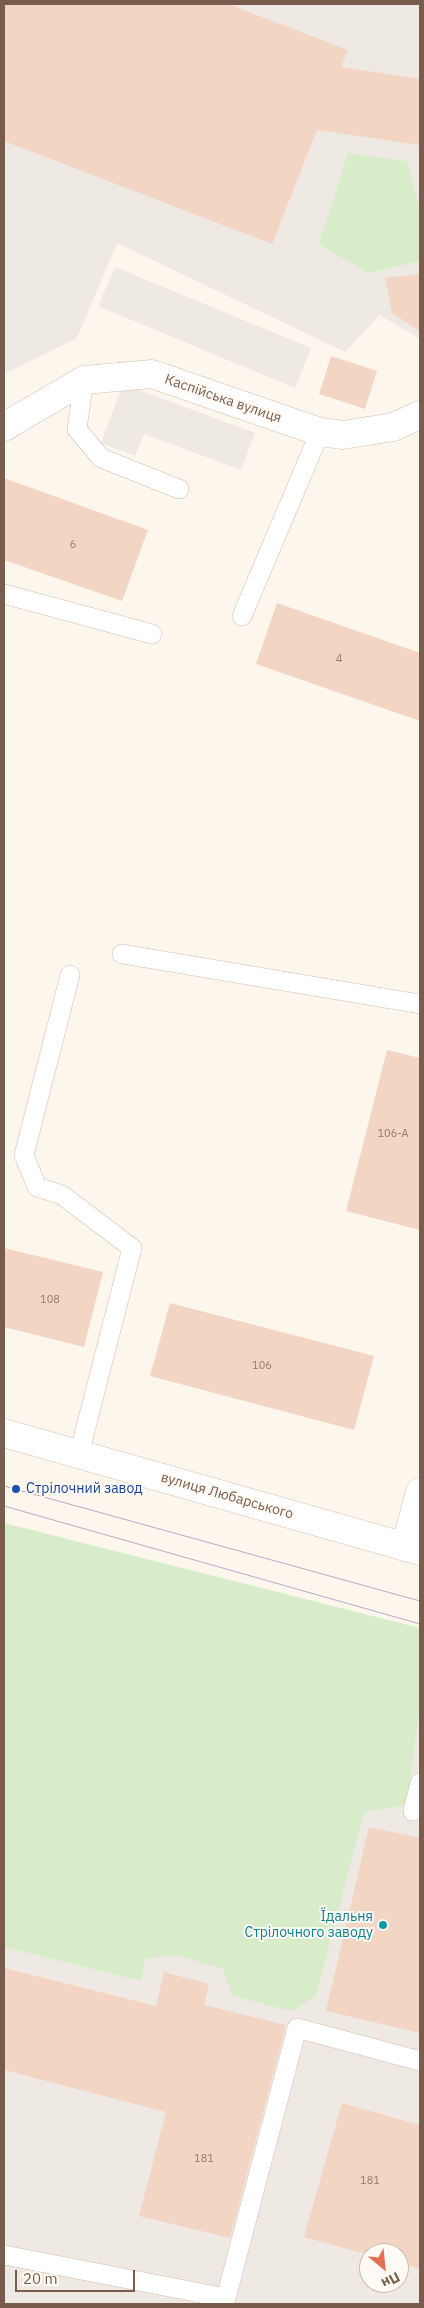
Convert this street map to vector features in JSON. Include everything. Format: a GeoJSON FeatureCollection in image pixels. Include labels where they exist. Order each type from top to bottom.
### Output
{"type":"FeatureCollection","features":[{"type":"Feature","properties":{"kind":"street","name":"Каспійська вулиця"},"geometry":{"type":"LineString","coordinates":[[4,427],[84,380],[152,374],[320,432],[343,434],[393,427],[420,415]]}},
{"type":"Feature","properties":{"kind":"street","name":"вулиця Любарського"},"geometry":{"type":"LineString","coordinates":[[4,1433],[413,1549]]}},
{"type":"Feature","properties":{"kind":"street"},"geometry":{"type":"LineString","coordinates":[[413,1549],[420,1492]]}},
{"type":"Feature","properties":{"kind":"lane"},"geometry":{"type":"LineString","coordinates":[[84,380],[77,429],[101,458],[179,489]]}},
{"type":"Feature","properties":{"kind":"lane"},"geometry":{"type":"LineString","coordinates":[[242,616],[320,432]]}},
{"type":"Feature","properties":{"kind":"lane"},"geometry":{"type":"LineString","coordinates":[[4,594],[152,634]]}},
{"type":"Feature","properties":{"kind":"lane"},"geometry":{"type":"LineString","coordinates":[[122,954],[420,1004]]}},
{"type":"Feature","properties":{"kind":"lane"},"geometry":{"type":"LineString","coordinates":[[70,975],[24,1155],[37,1187],[62,1195],[132,1248],[79,1454]]}},
{"type":"Feature","properties":{"kind":"lane"},"geometry":{"type":"LineString","coordinates":[[413,1811],[420,1783]]}},
{"type":"Feature","properties":{"kind":"lane"},"geometry":{"type":"LineString","coordinates":[[4,2255],[227,2301],[297,2028],[420,2060]]}},
{"type":"Feature","properties":{"kind":"shaded area"},"geometry":{"type":"Polygon","coordinates":[[[4,4],[420,4],[420,339],[380,315],[345,352],[117,243],[77,338],[4,374],[4,4]]]}},
{"type":"Feature","properties":{"kind":"shaded area"},"geometry":{"type":"Polygon","coordinates":[[[115,267],[311,348],[295,388],[98,306],[115,267]]]}},
{"type":"Feature","properties":{"kind":"shaded area"},"geometry":{"type":"Polygon","coordinates":[[[123,384],[255,433],[241,470],[144,434],[135,456],[101,443],[123,384]]]}},
{"type":"Feature","properties":{"kind":"shaded area"},"geometry":{"type":"Polygon","coordinates":[[[4,1558],[420,1676],[420,2304],[4,2304],[4,1558]]]}},
{"type":"Feature","properties":{"kind":"green space"},"geometry":{"type":"Polygon","coordinates":[[[348,153],[407,161],[420,211],[420,261],[368,273],[319,244],[348,153]]]}},
{"type":"Feature","properties":{"kind":"green space"},"geometry":{"type":"Polygon","coordinates":[[[4,1523],[420,1628],[420,1704],[407,1805],[364,1812],[316,1996],[291,2011],[233,1996],[223,1969],[177,1955],[145,1959],[141,1981],[4,1947],[4,1523]]]}},
{"type":"Feature","properties":{"kind":"building"},"geometry":{"type":"Polygon","coordinates":[[[4,4],[228,4],[348,50],[341,67],[420,79],[420,145],[317,130],[272,244],[4,141],[4,4]]]}},
{"type":"Feature","properties":{"kind":"building"},"geometry":{"type":"Polygon","coordinates":[[[420,274],[420,331],[392,313],[385,278],[420,274]]]}},
{"type":"Feature","properties":{"kind":"building"},"geometry":{"type":"Polygon","coordinates":[[[331,356],[377,371],[365,409],[319,394],[331,356]]]}},
{"type":"Feature","properties":{"kind":"building"},"geometry":{"type":"Polygon","coordinates":[[[4,478],[148,530],[122,601],[4,560],[4,478]]]}},
{"type":"Feature","properties":{"kind":"building"},"geometry":{"type":"Polygon","coordinates":[[[277,603],[420,653],[420,721],[256,664],[277,603]]]}},
{"type":"Feature","properties":{"kind":"building"},"geometry":{"type":"Polygon","coordinates":[[[387,1050],[420,1058],[420,1230],[346,1211],[387,1050]]]}},
{"type":"Feature","properties":{"kind":"building"},"geometry":{"type":"Polygon","coordinates":[[[4,1248],[103,1272],[84,1347],[4,1327],[4,1248]]]}},
{"type":"Feature","properties":{"kind":"building"},"geometry":{"type":"Polygon","coordinates":[[[170,1303],[374,1356],[354,1430],[150,1376],[170,1303]]]}},
{"type":"Feature","properties":{"kind":"building","name":"Їдальня Стрілочного заводу"},"geometry":{"type":"Polygon","coordinates":[[[369,1827],[420,1838],[420,2033],[326,2011],[369,1827]]]}},
{"type":"Feature","properties":{"kind":"building"},"geometry":{"type":"Polygon","coordinates":[[[4,1968],[156,2006],[164,1972],[209,1984],[204,2005],[286,2025],[230,2238],[139,2216],[166,2112],[4,2070],[4,1968]]]}},
{"type":"Feature","properties":{"kind":"building"},"geometry":{"type":"Polygon","coordinates":[[[342,2103],[420,2125],[420,2269],[409,2266],[409,2243],[359,2243],[359,2252],[304,2237],[342,2103]]]}},
{"type":"Feature","properties":{"kind":"tram line"},"geometry":{"type":"LineString","coordinates":[[4,1486],[420,1601]]}},
{"type":"Feature","properties":{"kind":"tram line"},"geometry":{"type":"LineString","coordinates":[[4,1506],[420,1624]]}},
{"type":"Feature","properties":{"kind":"place","name":"Стрілочний завод"},"geometry":{"type":"Point","coordinates":[16,1489]}},
{"type":"Feature","properties":{"kind":"place","name":"Їдальня Стрілочного заводу"},"geometry":{"type":"Point","coordinates":[383,1925]}}]}
